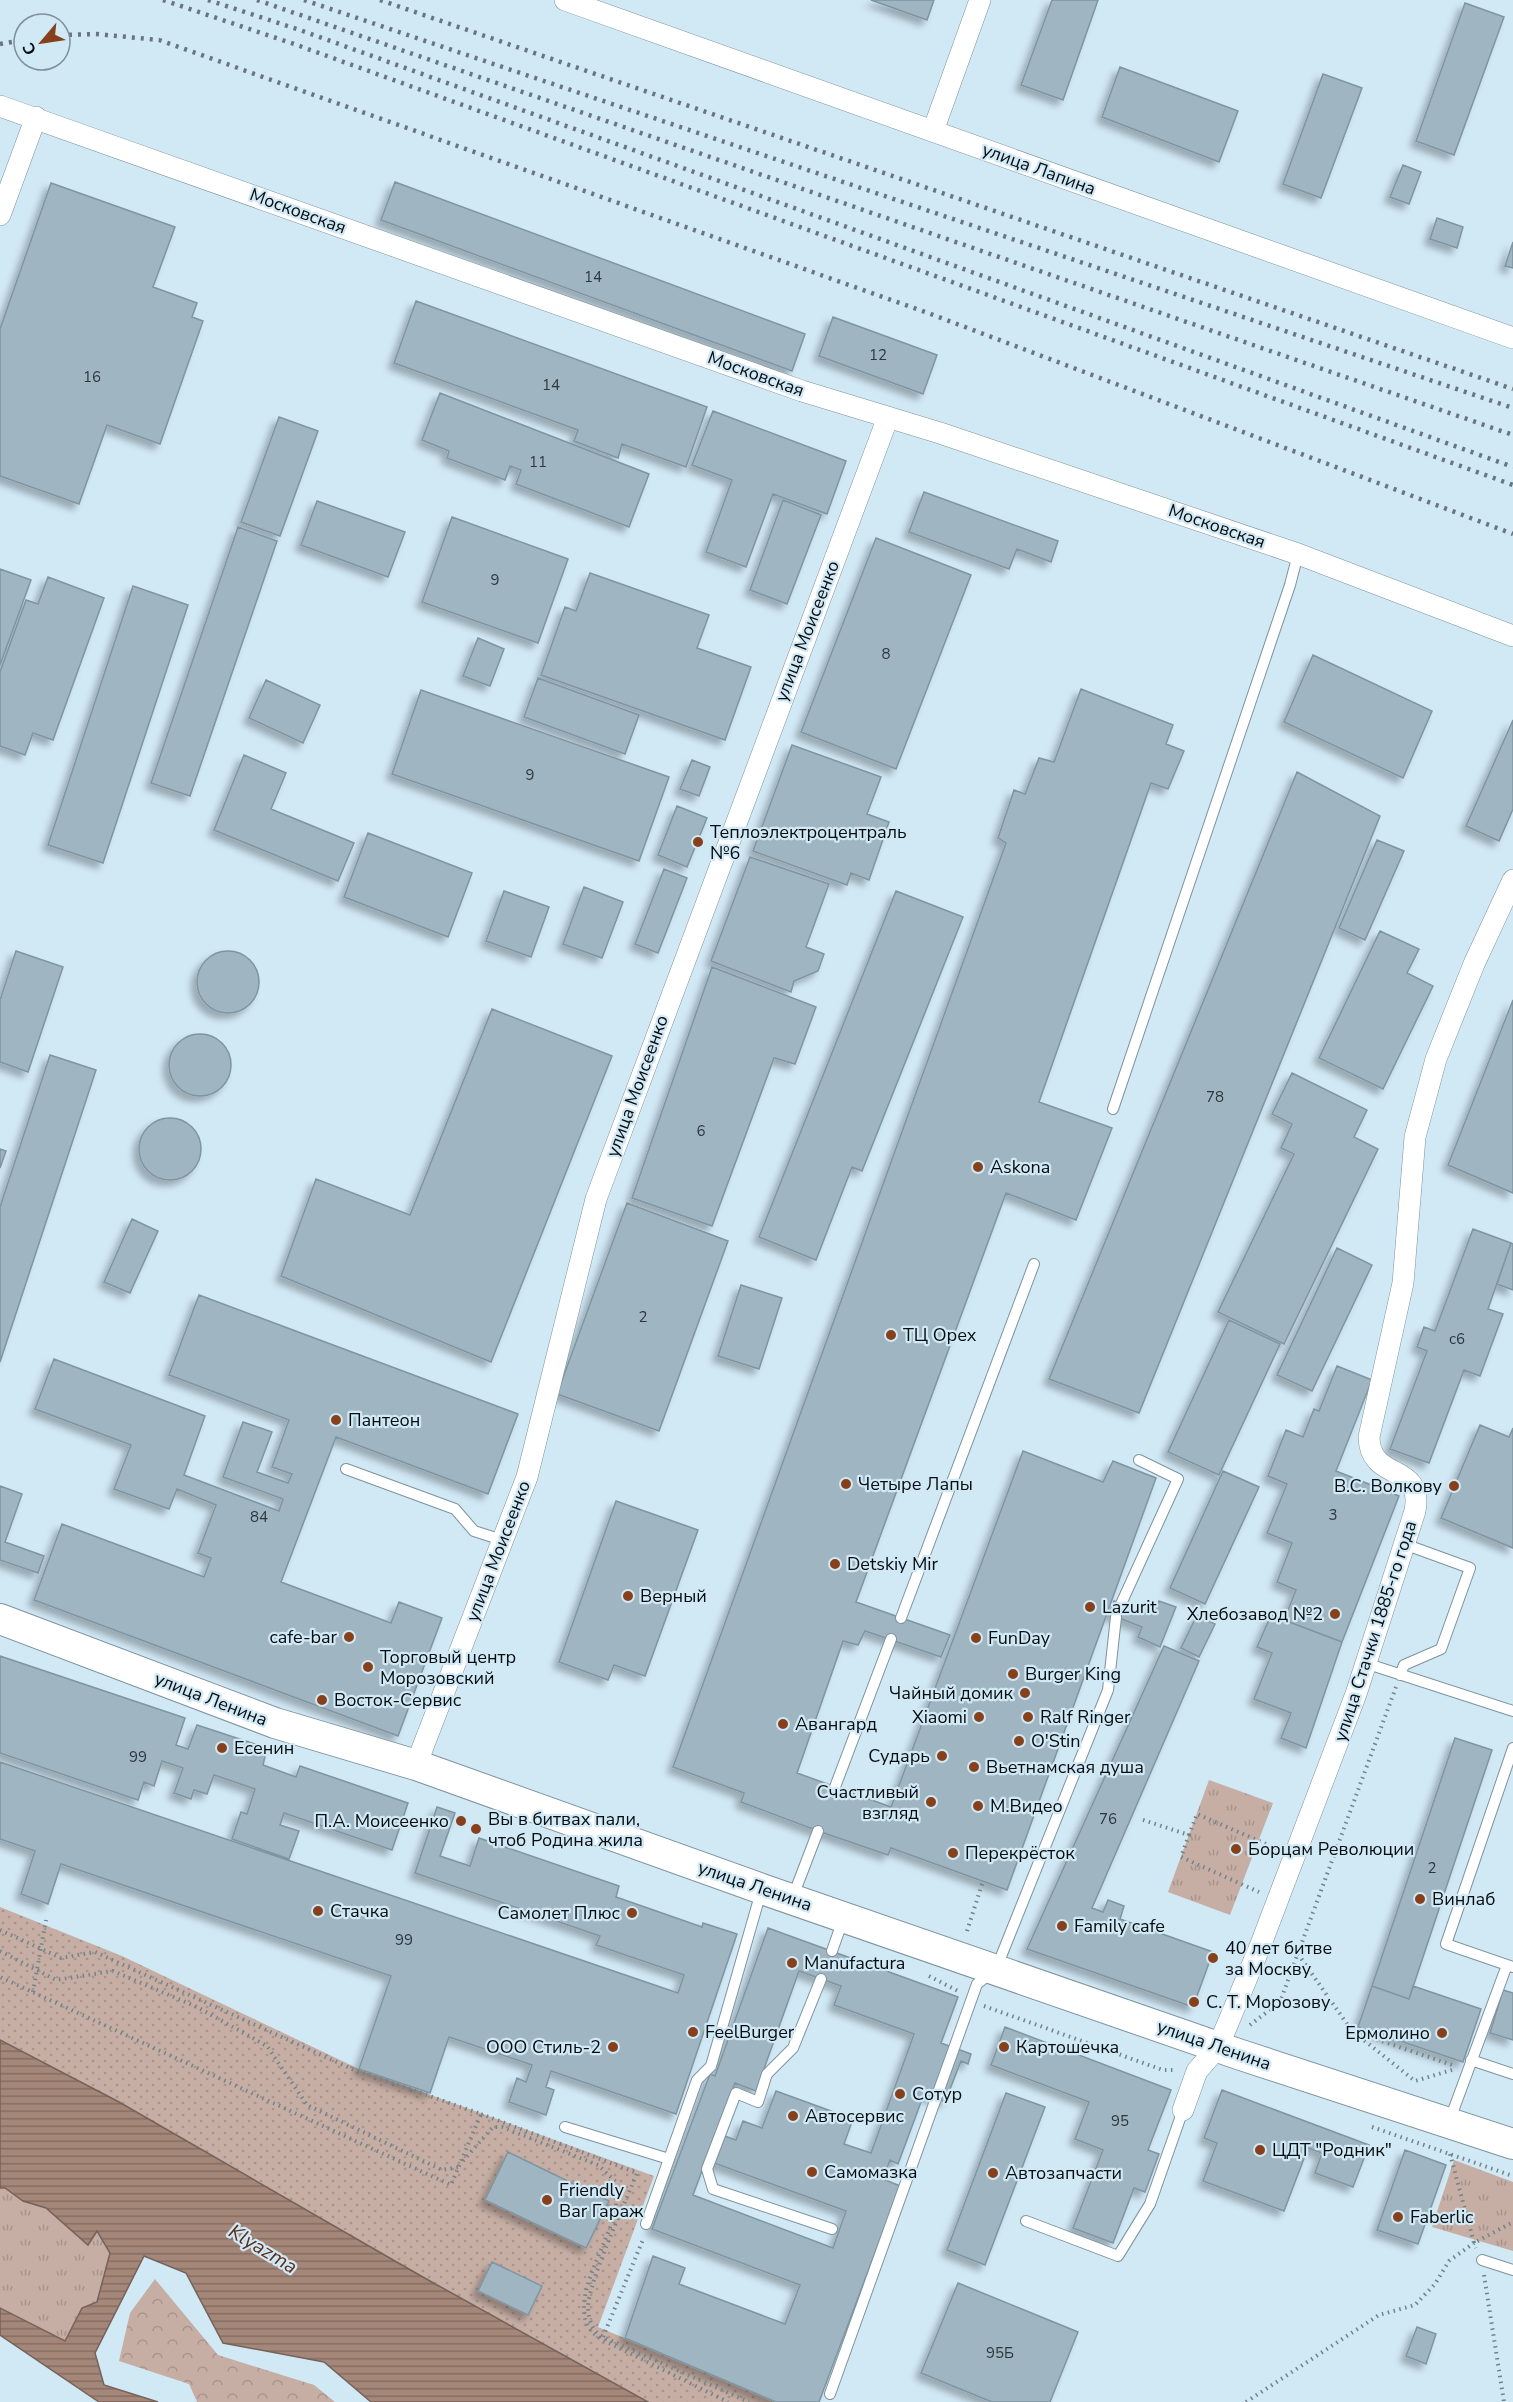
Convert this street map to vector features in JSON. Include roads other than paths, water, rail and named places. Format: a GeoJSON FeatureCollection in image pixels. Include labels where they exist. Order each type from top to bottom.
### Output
{"type":"FeatureCollection","features":[{"type":"Feature","properties":{"kind":"main road","name":"улица Ленина"},"geometry":{"type":"LineString","coordinates":[[0,1619],[275,1723],[416,1764],[762,1889],[1218,2047],[1513,2144]]}},
{"type":"Feature","properties":{"kind":"street","name":"улица Лапина"},"geometry":{"type":"LineString","coordinates":[[565,0],[1513,338]]}},
{"type":"Feature","properties":{"kind":"street"},"geometry":{"type":"LineString","coordinates":[[933,131],[980,0]]}},
{"type":"Feature","properties":{"kind":"street","name":"Московская"},"geometry":{"type":"LineString","coordinates":[[0,106],[802,391],[888,417],[1298,554],[1513,636]]}},
{"type":"Feature","properties":{"kind":"street"},"geometry":{"type":"LineString","coordinates":[[0,215],[36,117]]}},
{"type":"Feature","properties":{"kind":"street","name":"улица Моисеенко"},"geometry":{"type":"LineString","coordinates":[[416,1764],[527,1477],[596,1199],[888,417]]}},
{"type":"Feature","properties":{"kind":"street","name":"улица Стачки 1885-го года"},"geometry":{"type":"LineString","coordinates":[[1183,2110],[1197,2071],[1218,2047],[1261,1944],[1356,1694],[1417,1500],[1415,1488],[1407,1478],[1377,1462],[1369,1449],[1369,1437],[1403,1283],[1415,1137],[1436,1059],[1474,964],[1513,880]]}},
{"type":"Feature","properties":{"kind":"lane"},"geometry":{"type":"LineString","coordinates":[[1113,1109],[1290,585],[1298,554]]}},
{"type":"Feature","properties":{"kind":"lane"},"geometry":{"type":"LineString","coordinates":[[901,1618],[1034,1264]]}},
{"type":"Feature","properties":{"kind":"lane"},"geometry":{"type":"LineString","coordinates":[[1121,1604],[1178,1479],[1139,1460]]}},
{"type":"Feature","properties":{"kind":"lane"},"geometry":{"type":"LineString","coordinates":[[346,1469],[455,1509],[474,1531],[502,1540]]}},
{"type":"Feature","properties":{"kind":"lane"},"geometry":{"type":"LineString","coordinates":[[1401,1675],[1404,1665],[1441,1649],[1470,1568],[1404,1544]]}},
{"type":"Feature","properties":{"kind":"lane"},"geometry":{"type":"LineString","coordinates":[[830,2394],[977,1984],[996,1969],[1108,1690],[1116,1617]]}},
{"type":"Feature","properties":{"kind":"lane"},"geometry":{"type":"LineString","coordinates":[[834,1787],[891,1640]]}},
{"type":"Feature","properties":{"kind":"lane"},"geometry":{"type":"LineString","coordinates":[[1365,1663],[1513,1711]]}},
{"type":"Feature","properties":{"kind":"lane"},"geometry":{"type":"LineString","coordinates":[[1449,2122],[1471,2060],[1510,1966],[1446,1944],[1513,1748]]}},
{"type":"Feature","properties":{"kind":"lane"},"geometry":{"type":"LineString","coordinates":[[792,1899],[818,1831]]}},
{"type":"Feature","properties":{"kind":"lane"},"geometry":{"type":"LineString","coordinates":[[646,2224],[697,2080],[711,2066],[750,1939],[762,1889]]}},
{"type":"Feature","properties":{"kind":"lane"},"geometry":{"type":"LineString","coordinates":[[832,1951],[844,1917]]}},
{"type":"Feature","properties":{"kind":"lane"},"geometry":{"type":"LineString","coordinates":[[821,1979],[793,2049],[767,2074],[758,2102],[736,2093],[707,2169],[713,2189],[832,2229]]}},
{"type":"Feature","properties":{"kind":"lane"},"geometry":{"type":"LineString","coordinates":[[1471,2060],[1513,2074]]}},
{"type":"Feature","properties":{"kind":"lane"},"geometry":{"type":"LineString","coordinates":[[1026,2221],[1118,2256],[1150,2204],[1183,2110]]}},
{"type":"Feature","properties":{"kind":"lane"},"geometry":{"type":"LineString","coordinates":[[565,2127],[669,2159]]}},
{"type":"Feature","properties":{"kind":"lane"},"geometry":{"type":"LineString","coordinates":[[1482,2260],[1513,2270]]}},
{"type":"Feature","properties":{"kind":"water","name":"Klyazma"},"geometry":{"type":"Polygon","coordinates":[[[0,2040],[119,2102],[421,2276],[648,2402],[371,2402],[324,2362],[223,2343],[186,2273],[144,2256],[95,2353],[104,2385],[158,2402],[99,2402],[0,2335],[0,2308],[65,2341],[82,2308],[97,2302],[110,2253],[97,2231],[88,2245],[46,2208],[23,2201],[5,2188],[0,2188],[0,2040]]]}},
{"type":"Feature","properties":{"kind":"railway"},"geometry":{"type":"LineString","coordinates":[[163,0],[294,44],[1513,485]]}},
{"type":"Feature","properties":{"kind":"railway"},"geometry":{"type":"LineString","coordinates":[[208,0],[300,30],[1513,467]]}},
{"type":"Feature","properties":{"kind":"railway"},"geometry":{"type":"LineString","coordinates":[[257,0],[1513,435]]}},
{"type":"Feature","properties":{"kind":"railway"},"geometry":{"type":"LineString","coordinates":[[304,0],[1513,408]]}},
{"type":"Feature","properties":{"kind":"railway"},"geometry":{"type":"LineString","coordinates":[[380,0],[1513,389]]}},
{"type":"Feature","properties":{"kind":"railway"},"geometry":{"type":"LineString","coordinates":[[72,35],[96,34],[159,40],[928,313],[1513,534]]}},
{"type":"Feature","properties":{"kind":"railway"},"geometry":{"type":"LineString","coordinates":[[0,44],[12,42]]}},
{"type":"Feature","properties":{"kind":"place","name":"Теплоэлектроцентраль №6"},"geometry":{"type":"Point","coordinates":[698,842]}},
{"type":"Feature","properties":{"kind":"place","name":"Askona"},"geometry":{"type":"Point","coordinates":[978,1167]}},
{"type":"Feature","properties":{"kind":"place","name":"ТЦ Орех"},"geometry":{"type":"Point","coordinates":[891,1335]}},
{"type":"Feature","properties":{"kind":"place","name":"Пантеон"},"geometry":{"type":"Point","coordinates":[336,1420]}},
{"type":"Feature","properties":{"kind":"place","name":"Четыре Лапы"},"geometry":{"type":"Point","coordinates":[846,1484]}},
{"type":"Feature","properties":{"kind":"place","name":"В.С. Волкову"},"geometry":{"type":"Point","coordinates":[1454,1486]}},
{"type":"Feature","properties":{"kind":"place","name":"Detskiy Mir"},"geometry":{"type":"Point","coordinates":[835,1564]}},
{"type":"Feature","properties":{"kind":"place","name":"Верный"},"geometry":{"type":"Point","coordinates":[628,1596]}},
{"type":"Feature","properties":{"kind":"place","name":"Lazurit"},"geometry":{"type":"Point","coordinates":[1090,1607]}},
{"type":"Feature","properties":{"kind":"place","name":"Хлебозавод №2"},"geometry":{"type":"Point","coordinates":[1335,1614]}},
{"type":"Feature","properties":{"kind":"place","name":"cafe-bar"},"geometry":{"type":"Point","coordinates":[349,1637]}},
{"type":"Feature","properties":{"kind":"place","name":"FunDay"},"geometry":{"type":"Point","coordinates":[976,1638]}},
{"type":"Feature","properties":{"kind":"place","name":"Торговый центр Морозовский"},"geometry":{"type":"Point","coordinates":[368,1667]}},
{"type":"Feature","properties":{"kind":"place","name":"Burger King"},"geometry":{"type":"Point","coordinates":[1013,1674]}},
{"type":"Feature","properties":{"kind":"place","name":"Чайный домик"},"geometry":{"type":"Point","coordinates":[1025,1693]}},
{"type":"Feature","properties":{"kind":"place","name":"Восток-Сервис"},"geometry":{"type":"Point","coordinates":[322,1700]}},
{"type":"Feature","properties":{"kind":"place","name":"Xiaomi"},"geometry":{"type":"Point","coordinates":[979,1717]}},
{"type":"Feature","properties":{"kind":"place","name":"Ralf Ringer"},"geometry":{"type":"Point","coordinates":[1028,1717]}},
{"type":"Feature","properties":{"kind":"place","name":"Авангард"},"geometry":{"type":"Point","coordinates":[783,1724]}},
{"type":"Feature","properties":{"kind":"place","name":"O'Stin"},"geometry":{"type":"Point","coordinates":[1019,1741]}},
{"type":"Feature","properties":{"kind":"place","name":"Есенин"},"geometry":{"type":"Point","coordinates":[222,1748]}},
{"type":"Feature","properties":{"kind":"place","name":"Сударь"},"geometry":{"type":"Point","coordinates":[942,1756]}},
{"type":"Feature","properties":{"kind":"place","name":"Вьетнамская душа"},"geometry":{"type":"Point","coordinates":[974,1767]}},
{"type":"Feature","properties":{"kind":"place","name":"Счастливый взгляд"},"geometry":{"type":"Point","coordinates":[931,1802]}},
{"type":"Feature","properties":{"kind":"place","name":"М.Видео"},"geometry":{"type":"Point","coordinates":[978,1806]}},
{"type":"Feature","properties":{"kind":"place","name":"П.А. Моисеенко"},"geometry":{"type":"Point","coordinates":[461,1821]}},
{"type":"Feature","properties":{"kind":"place","name":"Вы в битвах пали, чтоб Родина жила"},"geometry":{"type":"Point","coordinates":[476,1829]}},
{"type":"Feature","properties":{"kind":"place","name":"Борцам Революции"},"geometry":{"type":"Point","coordinates":[1236,1849]}},
{"type":"Feature","properties":{"kind":"place","name":"Перекрёсток"},"geometry":{"type":"Point","coordinates":[953,1853]}},
{"type":"Feature","properties":{"kind":"place","name":"Винлаб"},"geometry":{"type":"Point","coordinates":[1420,1899]}},
{"type":"Feature","properties":{"kind":"place","name":"Стачка"},"geometry":{"type":"Point","coordinates":[318,1911]}},
{"type":"Feature","properties":{"kind":"place","name":"Самолет Плюс"},"geometry":{"type":"Point","coordinates":[632,1913]}},
{"type":"Feature","properties":{"kind":"place","name":"Family cafe"},"geometry":{"type":"Point","coordinates":[1062,1926]}},
{"type":"Feature","properties":{"kind":"place","name":"40 лет битве за Москву"},"geometry":{"type":"Point","coordinates":[1213,1958]}},
{"type":"Feature","properties":{"kind":"place","name":"Manufactura"},"geometry":{"type":"Point","coordinates":[792,1963]}},
{"type":"Feature","properties":{"kind":"place","name":"С. Т. Морозову"},"geometry":{"type":"Point","coordinates":[1194,2002]}},
{"type":"Feature","properties":{"kind":"place","name":"FeelBurger"},"geometry":{"type":"Point","coordinates":[693,2032]}},
{"type":"Feature","properties":{"kind":"place","name":"Ермолино"},"geometry":{"type":"Point","coordinates":[1442,2033]}},
{"type":"Feature","properties":{"kind":"place","name":"ООО Стиль-2"},"geometry":{"type":"Point","coordinates":[613,2047]}},
{"type":"Feature","properties":{"kind":"place","name":"Картошечка"},"geometry":{"type":"Point","coordinates":[1004,2047]}},
{"type":"Feature","properties":{"kind":"place","name":"Сотур"},"geometry":{"type":"Point","coordinates":[900,2094]}},
{"type":"Feature","properties":{"kind":"place","name":"Автосервис"},"geometry":{"type":"Point","coordinates":[793,2116]}},
{"type":"Feature","properties":{"kind":"place","name":"ЦДТ \"Родник\""},"geometry":{"type":"Point","coordinates":[1260,2150]}},
{"type":"Feature","properties":{"kind":"place","name":"Самомазка"},"geometry":{"type":"Point","coordinates":[812,2172]}},
{"type":"Feature","properties":{"kind":"place","name":"Автозапчасти"},"geometry":{"type":"Point","coordinates":[993,2173]}},
{"type":"Feature","properties":{"kind":"place","name":"Friendly Bar Гараж"},"geometry":{"type":"Point","coordinates":[547,2200]}},
{"type":"Feature","properties":{"kind":"place","name":"Faberlic"},"geometry":{"type":"Point","coordinates":[1398,2217]}}]}
